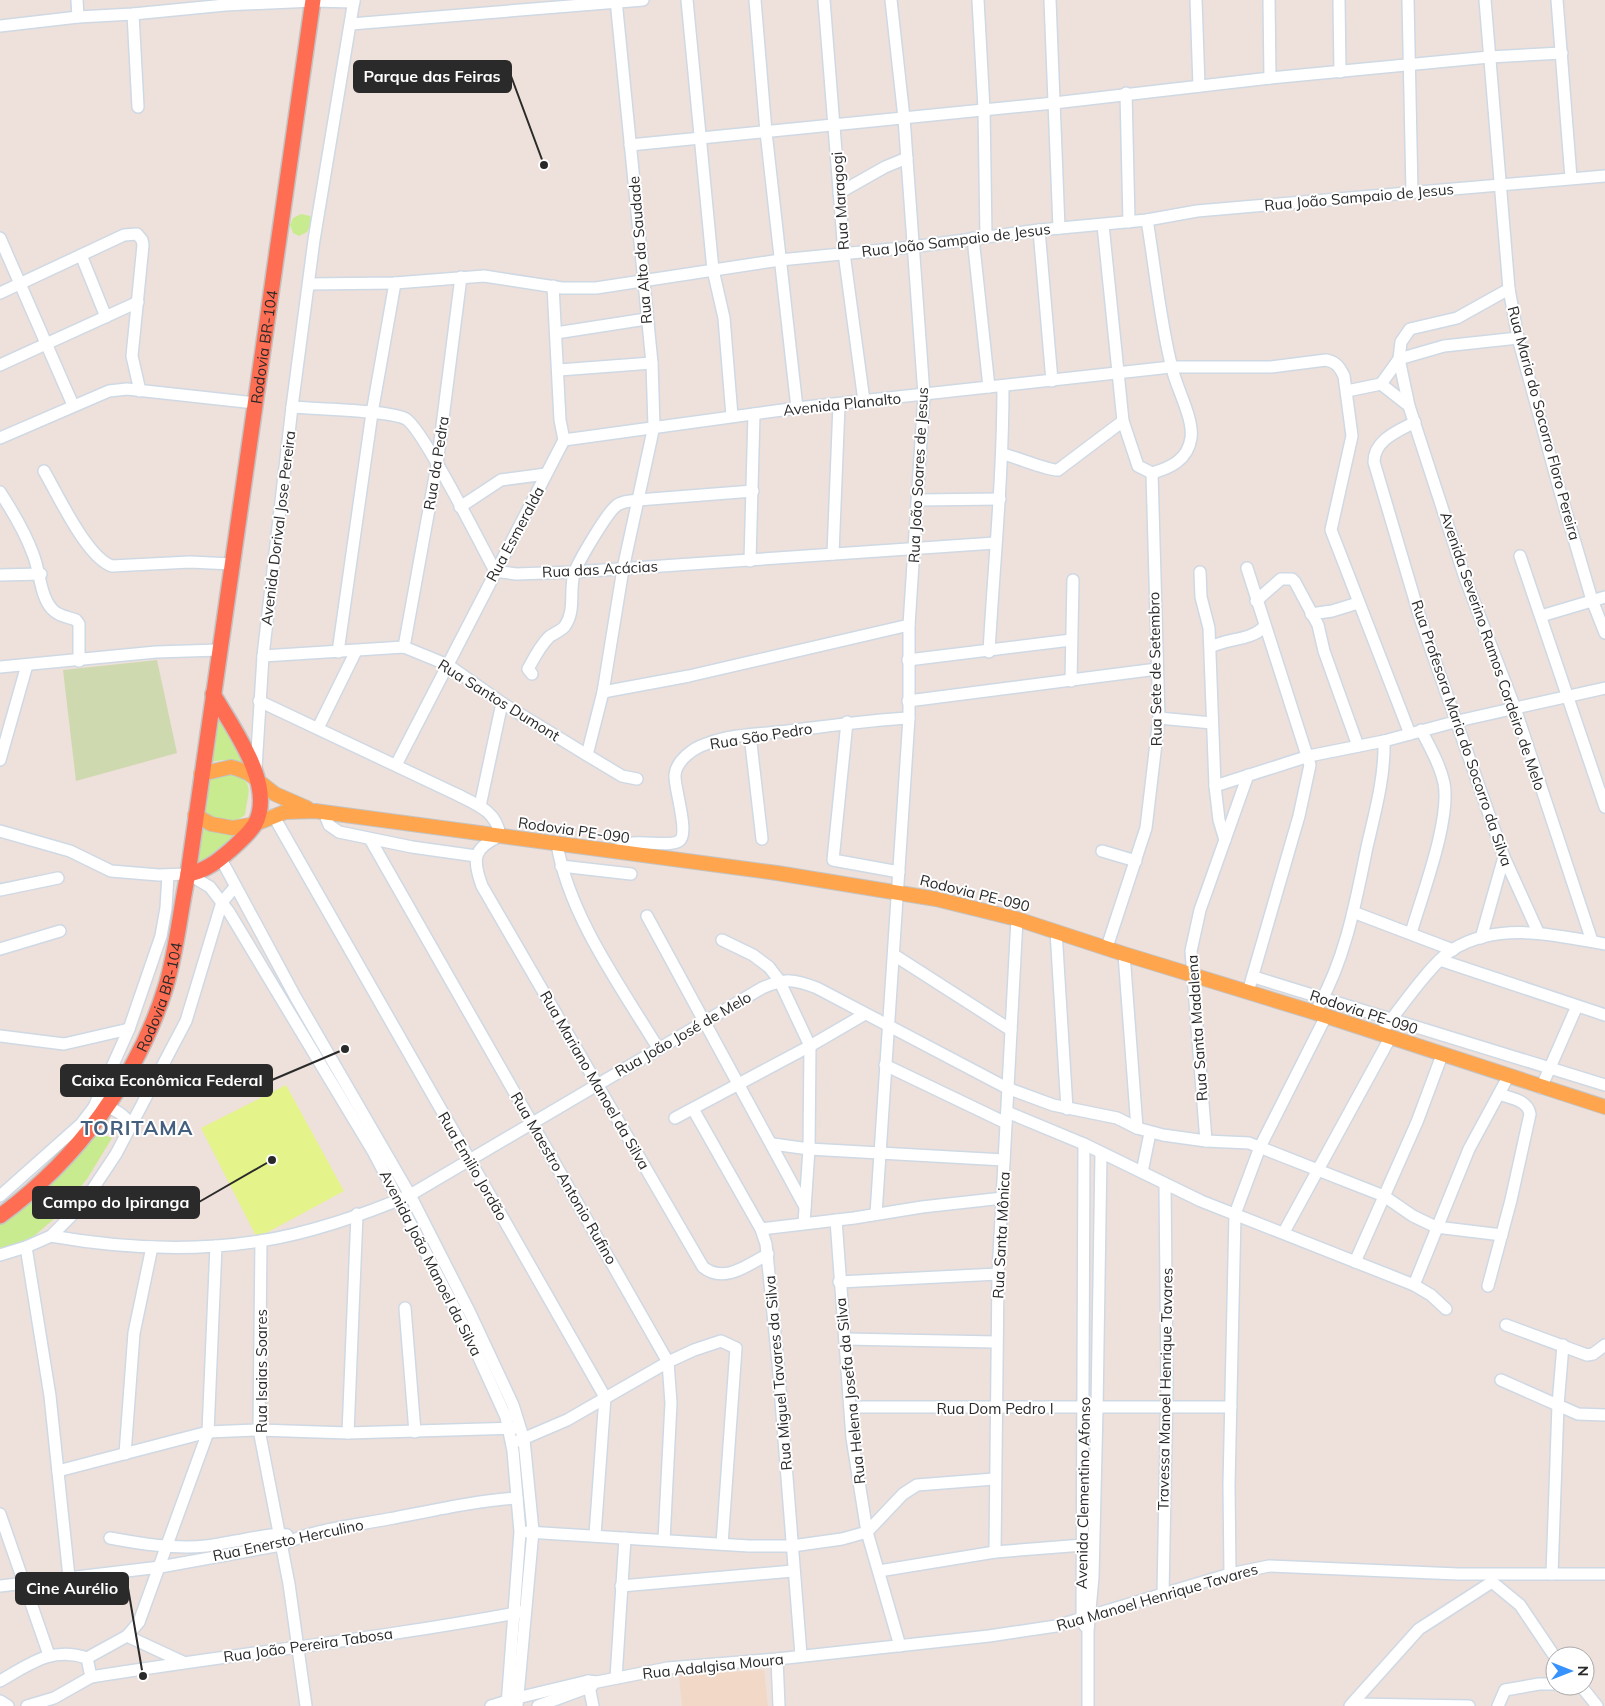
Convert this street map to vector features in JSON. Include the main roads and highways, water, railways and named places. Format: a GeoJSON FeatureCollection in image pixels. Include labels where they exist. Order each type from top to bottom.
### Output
{"type":"FeatureCollection","features":[{"type":"Feature","properties":{"kind":"highway","name":"Rodovia BR-104"},"geometry":{"type":"LineString","coordinates":[[0,1216],[58,1167],[91,1130],[100,1107],[140,1051],[154,1020],[175,947],[188,874],[313,0]]}},
{"type":"Feature","properties":{"kind":"highway"},"geometry":{"type":"LineString","coordinates":[[188,874],[202,871],[221,859],[255,824],[260,802],[256,776],[213,694]]}},
{"type":"Feature","properties":{"kind":"main road","name":"Rodovia PE-090"},"geometry":{"type":"LineString","coordinates":[[201,774],[231,767],[256,776],[285,799],[319,811]]}},
{"type":"Feature","properties":{"kind":"main road","name":"Rodovia PE-090"},"geometry":{"type":"LineString","coordinates":[[195,815],[220,827],[233,828],[255,824],[285,812],[319,811],[898,892],[1018,919],[1124,954],[1320,1014],[1605,1108]]}},
{"type":"Feature","properties":{"kind":"place","name":"Parque das Feiras"},"geometry":{"type":"Point","coordinates":[544,165]}},
{"type":"Feature","properties":{"kind":"place","name":"Caixa Econômica Federal"},"geometry":{"type":"Point","coordinates":[345,1049]}},
{"type":"Feature","properties":{"kind":"place","name":"Campo do Ipiranga"},"geometry":{"type":"Point","coordinates":[272,1160]}},
{"type":"Feature","properties":{"kind":"place","name":"Cine Aurélio"},"geometry":{"type":"Point","coordinates":[143,1676]}},
{"type":"Feature","properties":{"kind":"district","name":"TORITAMA"},"geometry":{"type":"Point","coordinates":[137,1127]}}]}
